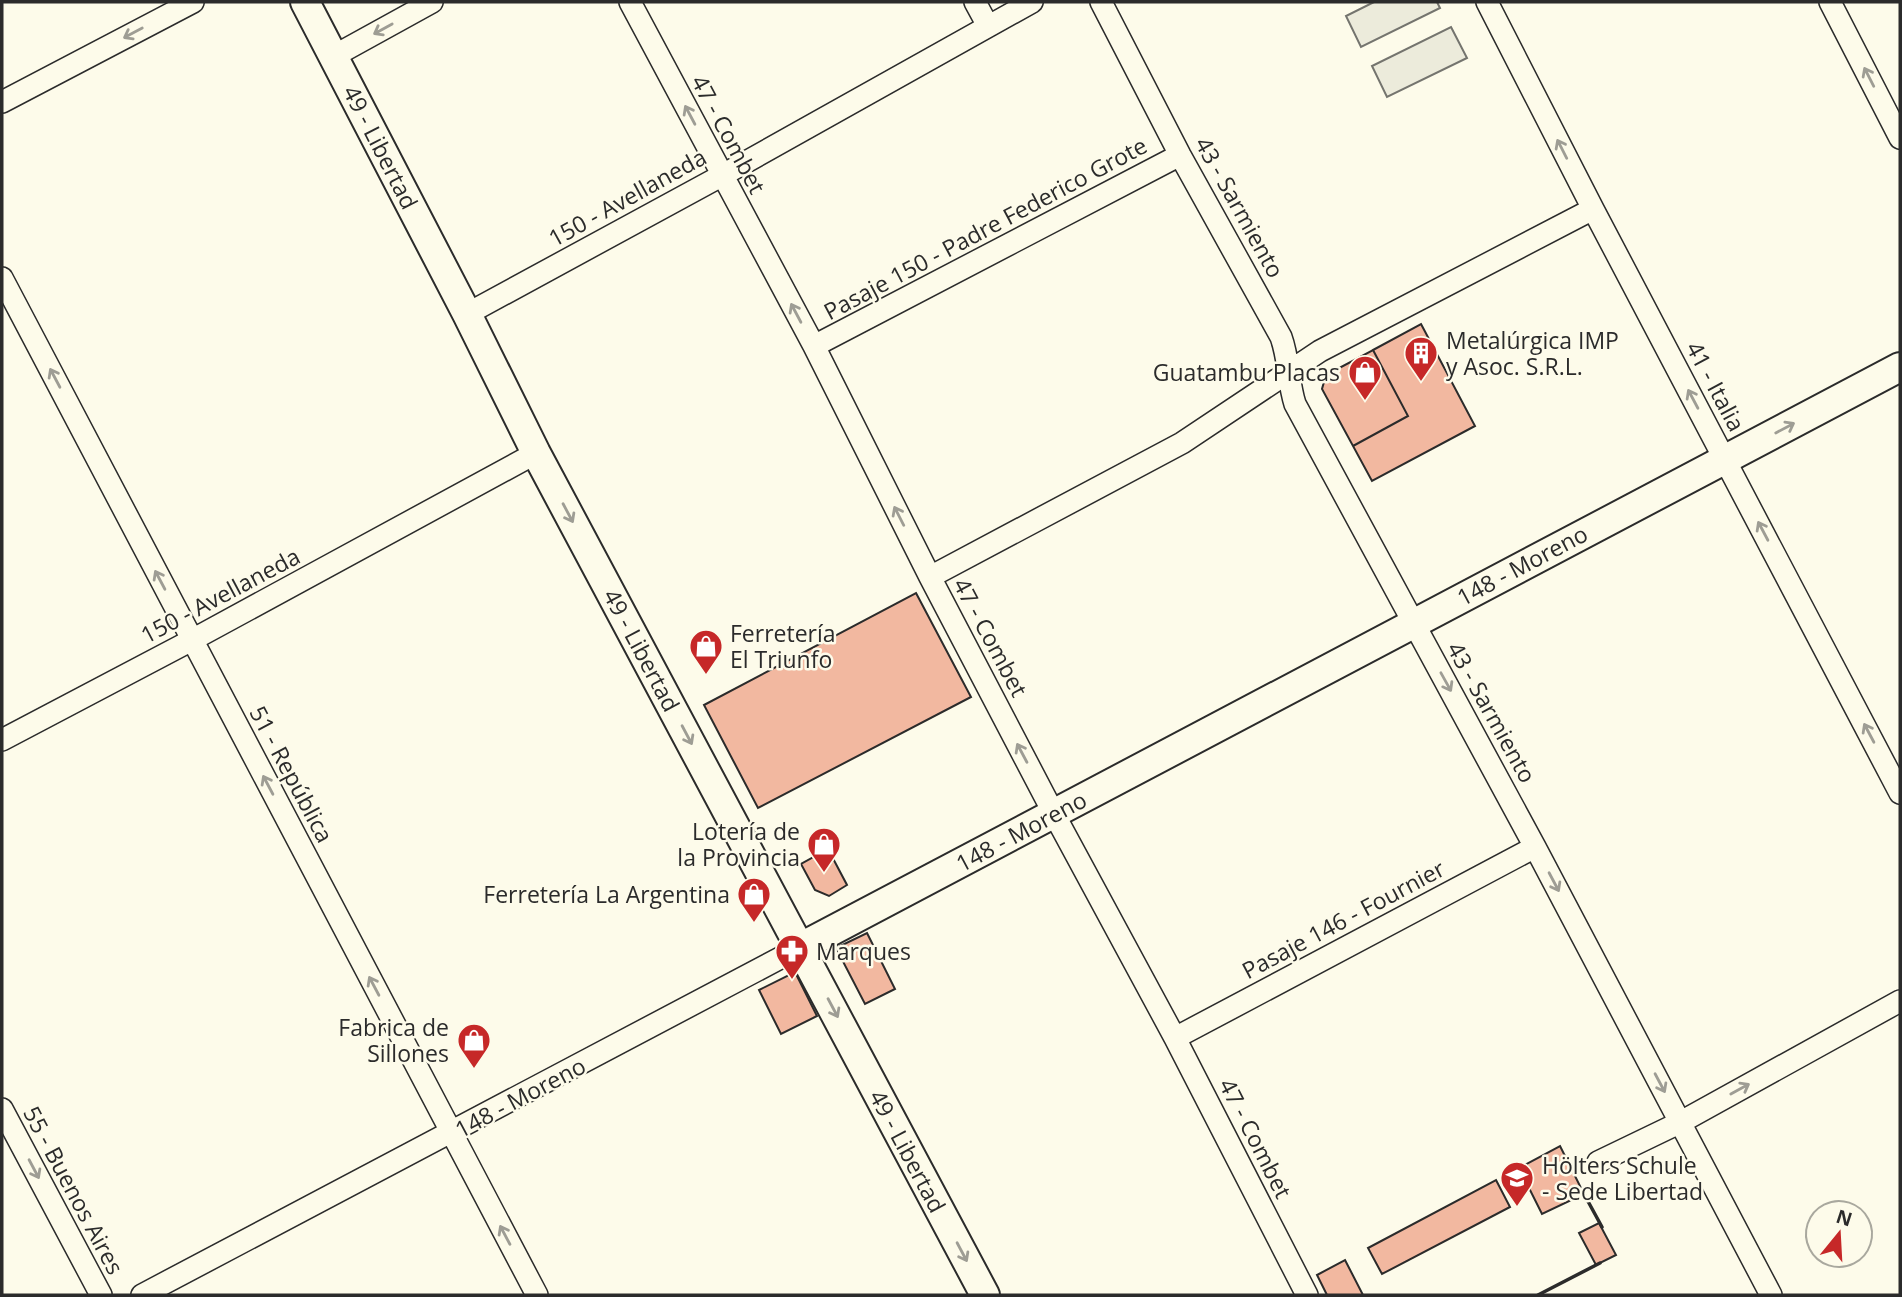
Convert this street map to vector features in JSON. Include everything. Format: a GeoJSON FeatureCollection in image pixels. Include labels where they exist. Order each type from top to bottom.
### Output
{"type":"FeatureCollection","features":[{"type":"Feature","properties":{"kind":"street"},"geometry":{"type":"LineString","coordinates":[[2,102],[193,2]]}},
{"type":"Feature","properties":{"kind":"street","name":"49 - Libertad"},"geometry":{"type":"LineString","coordinates":[[305,2],[536,453],[985,1295]]}},
{"type":"Feature","properties":{"kind":"street"},"geometry":{"type":"LineString","coordinates":[[334,56],[432,2]]}},
{"type":"Feature","properties":{"kind":"street","name":"47 - Combet"},"geometry":{"type":"LineString","coordinates":[[630,2],[814,346],[930,577],[1175,1038],[1307,1295]]}},
{"type":"Feature","properties":{"kind":"street"},"geometry":{"type":"LineString","coordinates":[[975,2],[988,26]]}},
{"type":"Feature","properties":{"kind":"street","name":"150 - Avellaneda"},"geometry":{"type":"LineString","coordinates":[[467,314],[1032,2]]}},
{"type":"Feature","properties":{"kind":"street","name":"43 - Sarmiento"},"geometry":{"type":"LineString","coordinates":[[1101,2],[1180,155],[1282,338],[1294,404],[1535,846],[1771,1295]]}},
{"type":"Feature","properties":{"kind":"street","name":"41 - Italia"},"geometry":{"type":"LineString","coordinates":[[1487,2],[1900,793]]}},
{"type":"Feature","properties":{"kind":"street"},"geometry":{"type":"LineString","coordinates":[[1830,2],[1900,138]]}},
{"type":"Feature","properties":{"kind":"street","name":"Pasaje 150 - Padre Federico Grote"},"geometry":{"type":"LineString","coordinates":[[814,346],[1180,155]]}},
{"type":"Feature","properties":{"kind":"street"},"geometry":{"type":"LineString","coordinates":[[930,577],[1182,443],[1320,351],[1593,209]]}},
{"type":"Feature","properties":{"kind":"street","name":"51 - República"},"geometry":{"type":"LineString","coordinates":[[2,278],[537,1295]]}},
{"type":"Feature","properties":{"kind":"street","name":"148 - Moreno"},"geometry":{"type":"LineString","coordinates":[[142,1295],[1900,367]]}},
{"type":"Feature","properties":{"kind":"street","name":"150 - Avellaneda"},"geometry":{"type":"LineString","coordinates":[[2,740],[536,453]]}},
{"type":"Feature","properties":{"kind":"street","name":"Pasaje 146 - Fournier"},"geometry":{"type":"LineString","coordinates":[[1175,1038],[1535,846]]}},
{"type":"Feature","properties":{"kind":"street"},"geometry":{"type":"LineString","coordinates":[[1598,1162],[1681,1122],[1900,1001]]}},
{"type":"Feature","properties":{"kind":"street","name":"55 - Buenos Aires"},"geometry":{"type":"LineString","coordinates":[[2,1109],[101,1295]]}},
{"type":"Feature","properties":{"kind":"shaded area"},"geometry":{"type":"Polygon","coordinates":[[[1374,2],[1437,2],[1440,8],[1361,47],[1346,16],[1374,2]]]}},
{"type":"Feature","properties":{"kind":"shaded area"},"geometry":{"type":"Polygon","coordinates":[[[1451,27],[1467,58],[1387,97],[1372,66],[1451,27]]]}},
{"type":"Feature","properties":{"kind":"building","name":"Metalúrgica IMP y Asoc. S.R.L."},"geometry":{"type":"Polygon","coordinates":[[[1421,324],[1475,426],[1372,481],[1353,446],[1408,416],[1373,350],[1421,324]]]}},
{"type":"Feature","properties":{"kind":"building","name":"Guatambu Placas"},"geometry":{"type":"Polygon","coordinates":[[[1373,350],[1408,416],[1353,446],[1322,389],[1326,375],[1373,350]]]}},
{"type":"Feature","properties":{"kind":"building"},"geometry":{"type":"Polygon","coordinates":[[[916,593],[971,697],[758,808],[704,705],[916,593]]]}},
{"type":"Feature","properties":{"kind":"building","name":"Lotería de la Provincia"},"geometry":{"type":"Polygon","coordinates":[[[828,849],[847,885],[829,896],[815,890],[801,864],[828,849]]]}},
{"type":"Feature","properties":{"kind":"building"},"geometry":{"type":"Polygon","coordinates":[[[867,933],[895,989],[865,1004],[836,948],[867,933]]]}},
{"type":"Feature","properties":{"kind":"building"},"geometry":{"type":"Polygon","coordinates":[[[795,972],[817,1016],[781,1034],[759,990],[795,972]]]}},
{"type":"Feature","properties":{"kind":"building"},"geometry":{"type":"Polygon","coordinates":[[[1560,1146],[1584,1194],[1542,1214],[1519,1168],[1560,1146]]]}},
{"type":"Feature","properties":{"kind":"building"},"geometry":{"type":"Polygon","coordinates":[[[1496,1180],[1510,1207],[1382,1274],[1368,1248],[1496,1180]]]}},
{"type":"Feature","properties":{"kind":"building"},"geometry":{"type":"Polygon","coordinates":[[[1599,1223],[1616,1255],[1596,1265],[1579,1233],[1599,1223]]]}},
{"type":"Feature","properties":{"kind":"building"},"geometry":{"type":"Polygon","coordinates":[[[1345,1260],[1363,1295],[1327,1295],[1317,1275],[1345,1260]]]}},
{"type":"Feature","properties":{"kind":"wall"},"geometry":{"type":"LineString","coordinates":[[1584,1194],[1602,1227]]}},
{"type":"Feature","properties":{"kind":"wall"},"geometry":{"type":"LineString","coordinates":[[1538,1295],[1600,1263]]}},
{"type":"Feature","properties":{"kind":"place","name":"Metalúrgica IMP y Asoc. S.R.L."},"geometry":{"type":"Point","coordinates":[1421,383]}},
{"type":"Feature","properties":{"kind":"place","name":"Guatambu Placas"},"geometry":{"type":"Point","coordinates":[1365,402]}},
{"type":"Feature","properties":{"kind":"place","name":"Ferretería El Triunfo"},"geometry":{"type":"Point","coordinates":[706,676]}},
{"type":"Feature","properties":{"kind":"place","name":"Lotería de la Provincia"},"geometry":{"type":"Point","coordinates":[824,874]}},
{"type":"Feature","properties":{"kind":"place","name":"Ferretería La Argentina"},"geometry":{"type":"Point","coordinates":[754,924]}},
{"type":"Feature","properties":{"kind":"place","name":"Marques"},"geometry":{"type":"Point","coordinates":[792,981]}},
{"type":"Feature","properties":{"kind":"place","name":"Fabrica de Sillones"},"geometry":{"type":"Point","coordinates":[474,1070]}},
{"type":"Feature","properties":{"kind":"place","name":"Hölters Schule - Sede Libertad"},"geometry":{"type":"Point","coordinates":[1517,1208]}}]}
